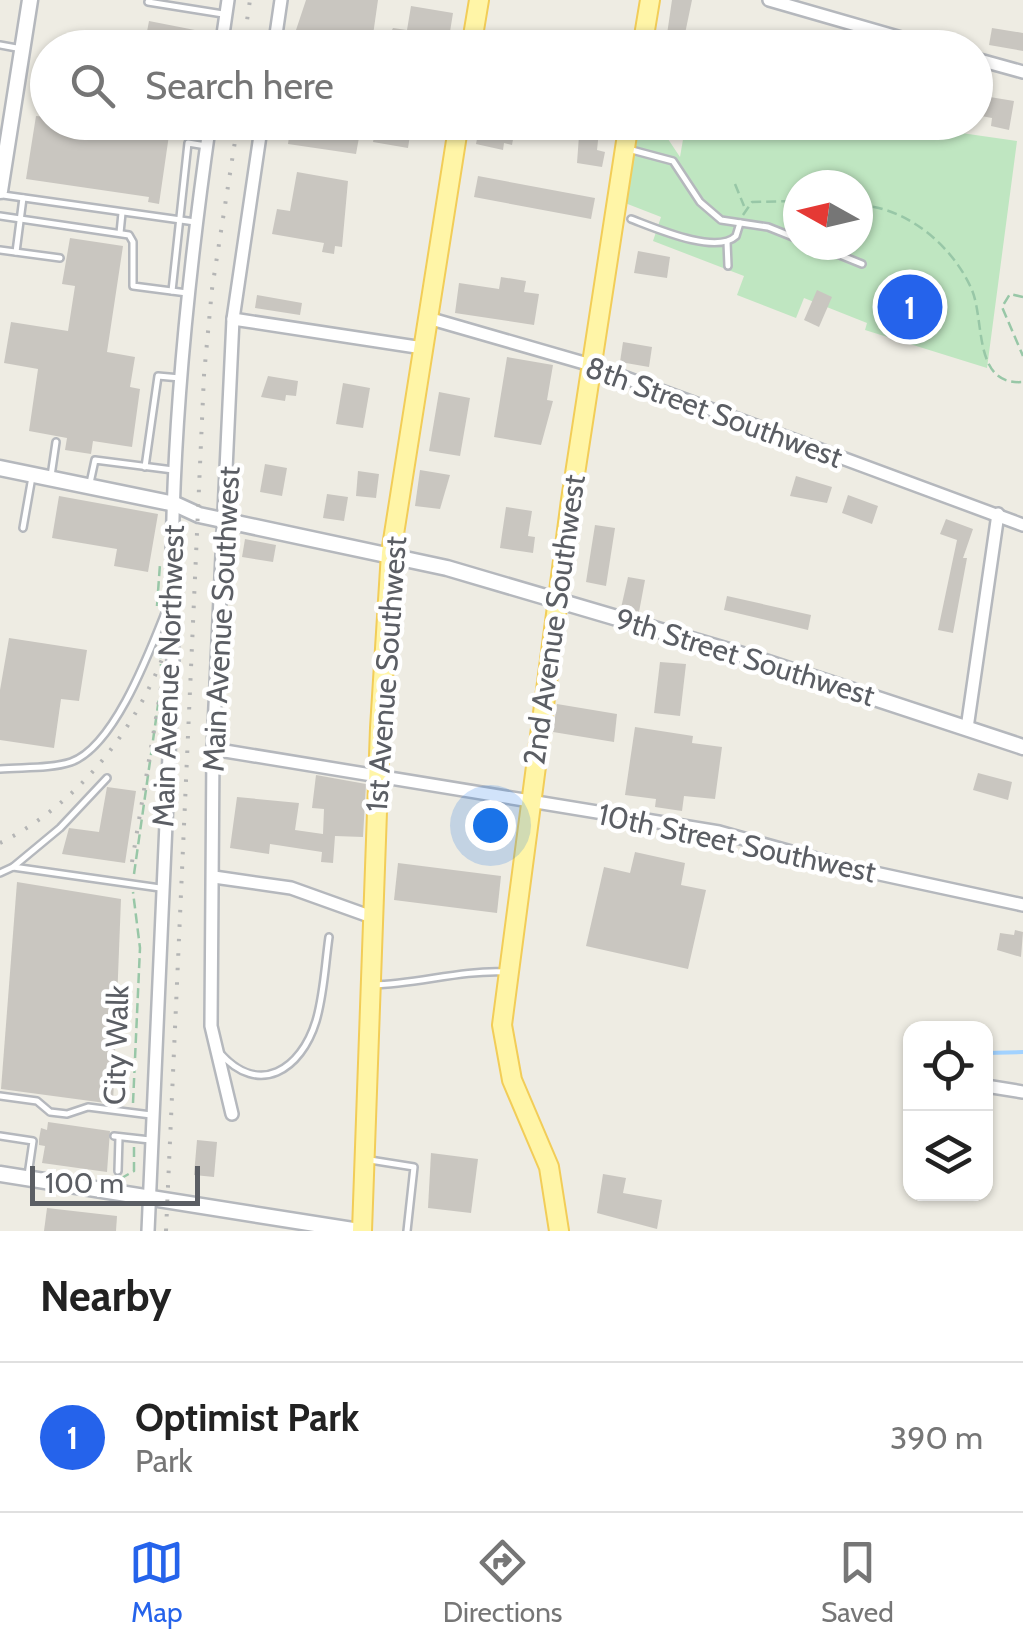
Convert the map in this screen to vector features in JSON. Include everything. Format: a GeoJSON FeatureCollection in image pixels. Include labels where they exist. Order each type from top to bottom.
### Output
{"type":"FeatureCollection","features":[{"type":"Feature","properties":{"kind":"main road"},"geometry":{"type":"LineString","coordinates":[[474,30],[478,0]]}},
{"type":"Feature","properties":{"kind":"main road"},"geometry":{"type":"LineString","coordinates":[[645,30],[650,0]]}},
{"type":"Feature","properties":{"kind":"main road","name":"1st Avenue Southwest"},"geometry":{"type":"LineString","coordinates":[[361,1231],[378,777],[391,554],[457,140]]}},
{"type":"Feature","properties":{"kind":"main road","name":"2nd Avenue Southwest"},"geometry":{"type":"LineString","coordinates":[[559,1231],[549,1167],[506,1057],[502,1024],[529,801],[627,140]]}},
{"type":"Feature","properties":{"kind":"street"},"geometry":{"type":"LineString","coordinates":[[0,193],[4,117],[30,0]]}},
{"type":"Feature","properties":{"kind":"street"},"geometry":{"type":"LineString","coordinates":[[224,30],[228,0]]}},
{"type":"Feature","properties":{"kind":"street"},"geometry":{"type":"LineString","coordinates":[[277,30],[281,0]]}},
{"type":"Feature","properties":{"kind":"street"},"geometry":{"type":"LineString","coordinates":[[768,0],[873,30]]}},
{"type":"Feature","properties":{"kind":"street"},"geometry":{"type":"LineString","coordinates":[[993,64],[1023,72]]}},
{"type":"Feature","properties":{"kind":"street","name":"Main Avenue Northwest"},"geometry":{"type":"LineString","coordinates":[[148,1231],[160,888],[173,665],[163,601],[175,504],[173,470],[188,292],[208,140]]}},
{"type":"Feature","properties":{"kind":"street","name":"Main Avenue Southwest"},"geometry":{"type":"LineString","coordinates":[[232,1114],[211,1026],[213,749],[233,319],[259,140]]}},
{"type":"Feature","properties":{"kind":"street","name":"8th Street Southwest"},"geometry":{"type":"LineString","coordinates":[[428,318],[591,365],[1023,525]]}},
{"type":"Feature","properties":{"kind":"street"},"geometry":{"type":"LineString","coordinates":[[233,319],[423,348]]}},
{"type":"Feature","properties":{"kind":"street","name":"9th Street Southwest"},"geometry":{"type":"LineString","coordinates":[[0,468],[175,504],[226,522],[391,554],[558,599],[1023,747]]}},
{"type":"Feature","properties":{"kind":"street"},"geometry":{"type":"LineString","coordinates":[[967,728],[998,514]]}},
{"type":"Feature","properties":{"kind":"street","name":"10th Street Southwest"},"geometry":{"type":"LineString","coordinates":[[213,749],[720,832],[838,865],[1023,905]]}},
{"type":"Feature","properties":{"kind":"street"},"geometry":{"type":"LineString","coordinates":[[214,877],[291,888],[372,917]]}},
{"type":"Feature","properties":{"kind":"street"},"geometry":{"type":"LineString","coordinates":[[993,1087],[1023,1092]]}},
{"type":"Feature","properties":{"kind":"street"},"geometry":{"type":"LineString","coordinates":[[0,1174],[361,1231]]}},
{"type":"Feature","properties":{"kind":"lane"},"geometry":{"type":"LineString","coordinates":[[148,2],[226,14]]}},
{"type":"Feature","properties":{"kind":"lane"},"geometry":{"type":"LineString","coordinates":[[0,45],[22,48]]}},
{"type":"Feature","properties":{"kind":"lane"},"geometry":{"type":"LineString","coordinates":[[172,291],[188,144],[207,146]]}},
{"type":"Feature","properties":{"kind":"lane"},"geometry":{"type":"LineString","coordinates":[[625,148],[672,161],[709,211],[721,220],[783,234]]}},
{"type":"Feature","properties":{"kind":"lane"},"geometry":{"type":"LineString","coordinates":[[0,193],[196,222]]}},
{"type":"Feature","properties":{"kind":"lane"},"geometry":{"type":"LineString","coordinates":[[16,252],[23,198]]}},
{"type":"Feature","properties":{"kind":"lane"},"geometry":{"type":"LineString","coordinates":[[120,233],[122,213]]}},
{"type":"Feature","properties":{"kind":"lane"},"geometry":{"type":"LineString","coordinates":[[0,216],[120,233],[133,242],[133,286],[188,292]]}},
{"type":"Feature","properties":{"kind":"lane"},"geometry":{"type":"LineString","coordinates":[[631,219],[679,236],[726,242],[736,236],[740,223]]}},
{"type":"Feature","properties":{"kind":"lane"},"geometry":{"type":"LineString","coordinates":[[726,242],[728,266]]}},
{"type":"Feature","properties":{"kind":"lane"},"geometry":{"type":"LineString","coordinates":[[0,250],[60,258]]}},
{"type":"Feature","properties":{"kind":"lane"},"geometry":{"type":"LineString","coordinates":[[852,260],[862,264]]}},
{"type":"Feature","properties":{"kind":"lane"},"geometry":{"type":"LineString","coordinates":[[145,467],[158,376],[180,378]]}},
{"type":"Feature","properties":{"kind":"lane"},"geometry":{"type":"LineString","coordinates":[[50,479],[56,442]]}},
{"type":"Feature","properties":{"kind":"lane"},"geometry":{"type":"LineString","coordinates":[[90,487],[95,460],[173,470]]}},
{"type":"Feature","properties":{"kind":"lane"},"geometry":{"type":"LineString","coordinates":[[23,528],[32,476]]}},
{"type":"Feature","properties":{"kind":"lane"},"geometry":{"type":"LineString","coordinates":[[0,769],[68,763],[87,754],[144,667],[158,631],[163,601]]}},
{"type":"Feature","properties":{"kind":"lane"},"geometry":{"type":"LineString","coordinates":[[0,874],[60,828],[106,778]]}},
{"type":"Feature","properties":{"kind":"lane"},"geometry":{"type":"LineString","coordinates":[[12,867],[160,888]]}},
{"type":"Feature","properties":{"kind":"lane"},"geometry":{"type":"LineString","coordinates":[[215,1047],[230,1065],[248,1073],[276,1076],[284,1070],[315,1026],[328,937]]}},
{"type":"Feature","properties":{"kind":"lane"},"geometry":{"type":"LineString","coordinates":[[370,985],[452,979],[470,970],[507,972]]}},
{"type":"Feature","properties":{"kind":"lane"},"geometry":{"type":"LineString","coordinates":[[0,1096],[37,1101],[50,1112],[67,1114],[88,1107],[151,1115]]}},
{"type":"Feature","properties":{"kind":"lane"},"geometry":{"type":"LineString","coordinates":[[0,1136],[33,1141],[27,1178]]}},
{"type":"Feature","properties":{"kind":"lane"},"geometry":{"type":"LineString","coordinates":[[118,1171],[117,1136],[150,1140]]}},
{"type":"Feature","properties":{"kind":"lane"},"geometry":{"type":"LineString","coordinates":[[362,1159],[414,1168],[407,1231]]}},
{"type":"Feature","properties":{"kind":"path"},"geometry":{"type":"LineString","coordinates":[[735,184],[744,207],[740,223]]}},
{"type":"Feature","properties":{"kind":"path"},"geometry":{"type":"LineString","coordinates":[[744,207],[761,200],[783,201]]}},
{"type":"Feature","properties":{"kind":"path"},"geometry":{"type":"LineString","coordinates":[[873,208],[893,211],[942,246],[971,288],[990,367],[1002,378],[1023,382]]}},
{"type":"Feature","properties":{"kind":"path"},"geometry":{"type":"LineString","coordinates":[[1023,297],[1010,294],[1002,307],[1023,356]]}},
{"type":"Feature","properties":{"kind":"path"},"geometry":{"type":"LineString","coordinates":[[162,680],[158,631],[163,601]]}},
{"type":"Feature","properties":{"kind":"path","name":"City Walk"},"geometry":{"type":"LineString","coordinates":[[133,1113],[140,948],[134,884],[160,697]]}},
{"type":"Feature","properties":{"kind":"path","name":"City Walk"},"geometry":{"type":"LineString","coordinates":[[109,1179],[132,1174],[134,1140]]}},
{"type":"Feature","properties":{"kind":"green space"},"geometry":{"type":"Polygon","coordinates":[[[993,138],[1017,141],[987,368],[865,330],[867,323],[804,298],[796,318],[737,295],[744,276],[653,241],[661,217],[625,203],[636,140],[669,140],[680,157],[683,140],[993,138]]]}},
{"type":"Feature","properties":{"kind":"building"},"geometry":{"type":"Polygon","coordinates":[[[306,0],[378,0],[374,30],[296,30],[306,0]]]}},
{"type":"Feature","properties":{"kind":"building"},"geometry":{"type":"Polygon","coordinates":[[[672,0],[692,0],[686,30],[668,30],[672,0]]]}},
{"type":"Feature","properties":{"kind":"building"},"geometry":{"type":"Polygon","coordinates":[[[411,6],[453,13],[450,30],[407,30],[411,6]]]}},
{"type":"Feature","properties":{"kind":"building"},"geometry":{"type":"Polygon","coordinates":[[[149,21],[195,30],[147,30],[149,21]]]}},
{"type":"Feature","properties":{"kind":"building"},"geometry":{"type":"Polygon","coordinates":[[[992,30],[1023,33],[1023,51],[993,46],[992,30]]]}},
{"type":"Feature","properties":{"kind":"building"},"geometry":{"type":"Polygon","coordinates":[[[993,98],[1014,101],[1009,130],[993,126],[993,98]]]}},
{"type":"Feature","properties":{"kind":"building"},"geometry":{"type":"Polygon","coordinates":[[[32,140],[168,140],[159,204],[148,202],[149,197],[26,179],[32,140]]]}},
{"type":"Feature","properties":{"kind":"building"},"geometry":{"type":"Polygon","coordinates":[[[289,140],[359,140],[356,154],[288,144],[289,140]]]}},
{"type":"Feature","properties":{"kind":"building"},"geometry":{"type":"Polygon","coordinates":[[[373,140],[409,140],[408,148],[373,140]]]}},
{"type":"Feature","properties":{"kind":"building"},"geometry":{"type":"Polygon","coordinates":[[[477,140],[513,140],[512,145],[504,143],[503,150],[476,144],[477,140]]]}},
{"type":"Feature","properties":{"kind":"building"},"geometry":{"type":"Polygon","coordinates":[[[579,140],[598,140],[597,150],[605,152],[602,167],[577,163],[579,140]]]}},
{"type":"Feature","properties":{"kind":"building"},"geometry":{"type":"Polygon","coordinates":[[[297,172],[348,181],[342,247],[335,246],[334,254],[322,252],[324,243],[272,234],[277,209],[290,211],[297,172]]]}},
{"type":"Feature","properties":{"kind":"building"},"geometry":{"type":"Polygon","coordinates":[[[478,176],[595,198],[591,219],[474,197],[478,176]]]}},
{"type":"Feature","properties":{"kind":"building"},"geometry":{"type":"Polygon","coordinates":[[[70,238],[123,246],[107,352],[135,357],[130,387],[140,389],[132,447],[93,441],[91,454],[65,450],[67,438],[29,431],[38,369],[4,363],[11,322],[68,331],[75,286],[62,284],[70,238]]]}},
{"type":"Feature","properties":{"kind":"building"},"geometry":{"type":"Polygon","coordinates":[[[638,251],[670,257],[667,278],[634,273],[638,251]]]}},
{"type":"Feature","properties":{"kind":"building"},"geometry":{"type":"Polygon","coordinates":[[[501,277],[526,281],[524,292],[539,294],[534,325],[455,313],[459,283],[499,289],[501,277]]]}},
{"type":"Feature","properties":{"kind":"building"},"geometry":{"type":"Polygon","coordinates":[[[817,290],[832,297],[819,327],[804,320],[817,290]]]}},
{"type":"Feature","properties":{"kind":"building"},"geometry":{"type":"Polygon","coordinates":[[[257,295],[302,303],[300,315],[255,308],[257,295]]]}},
{"type":"Feature","properties":{"kind":"building"},"geometry":{"type":"Polygon","coordinates":[[[623,342],[652,347],[649,367],[620,362],[623,342]]]}},
{"type":"Feature","properties":{"kind":"building"},"geometry":{"type":"Polygon","coordinates":[[[507,357],[553,365],[547,400],[553,401],[541,445],[494,437],[507,357]]]}},
{"type":"Feature","properties":{"kind":"building"},"geometry":{"type":"Polygon","coordinates":[[[268,376],[298,381],[296,396],[286,395],[285,401],[261,397],[268,376]]]}},
{"type":"Feature","properties":{"kind":"building"},"geometry":{"type":"Polygon","coordinates":[[[343,383],[370,388],[363,428],[336,424],[343,383]]]}},
{"type":"Feature","properties":{"kind":"building"},"geometry":{"type":"Polygon","coordinates":[[[439,392],[470,398],[460,456],[429,451],[439,392]]]}},
{"type":"Feature","properties":{"kind":"building"},"geometry":{"type":"Polygon","coordinates":[[[265,464],[287,468],[282,496],[260,492],[265,464]]]}},
{"type":"Feature","properties":{"kind":"building"},"geometry":{"type":"Polygon","coordinates":[[[420,470],[450,475],[440,509],[415,506],[420,470]]]}},
{"type":"Feature","properties":{"kind":"building"},"geometry":{"type":"Polygon","coordinates":[[[358,471],[379,474],[376,498],[356,496],[358,471]]]}},
{"type":"Feature","properties":{"kind":"building"},"geometry":{"type":"Polygon","coordinates":[[[796,476],[832,487],[827,503],[790,496],[796,476]]]}},
{"type":"Feature","properties":{"kind":"building"},"geometry":{"type":"Polygon","coordinates":[[[327,494],[348,497],[344,521],[323,518],[327,494]]]}},
{"type":"Feature","properties":{"kind":"building"},"geometry":{"type":"Polygon","coordinates":[[[848,495],[878,506],[872,524],[842,513],[848,495]]]}},
{"type":"Feature","properties":{"kind":"building"},"geometry":{"type":"Polygon","coordinates":[[[59,496],[158,514],[148,572],[114,566],[117,549],[52,538],[59,496]]]}},
{"type":"Feature","properties":{"kind":"building"},"geometry":{"type":"Polygon","coordinates":[[[506,507],[532,511],[528,536],[535,537],[533,553],[500,548],[506,507]]]}},
{"type":"Feature","properties":{"kind":"building"},"geometry":{"type":"Polygon","coordinates":[[[946,519],[973,529],[963,558],[967,558],[953,633],[938,630],[957,540],[940,534],[946,519]]]}},
{"type":"Feature","properties":{"kind":"building"},"geometry":{"type":"Polygon","coordinates":[[[595,525],[615,528],[606,586],[586,582],[595,525]]]}},
{"type":"Feature","properties":{"kind":"building"},"geometry":{"type":"Polygon","coordinates":[[[245,539],[276,545],[273,562],[242,557],[245,539]]]}},
{"type":"Feature","properties":{"kind":"building"},"geometry":{"type":"Polygon","coordinates":[[[628,577],[645,580],[639,612],[621,608],[628,577]]]}},
{"type":"Feature","properties":{"kind":"building"},"geometry":{"type":"Polygon","coordinates":[[[727,596],[811,615],[808,630],[724,610],[727,596]]]}},
{"type":"Feature","properties":{"kind":"building"},"geometry":{"type":"Polygon","coordinates":[[[9,638],[87,650],[79,701],[61,699],[54,748],[0,740],[0,690],[9,638]]]}},
{"type":"Feature","properties":{"kind":"building"},"geometry":{"type":"Polygon","coordinates":[[[660,662],[686,664],[680,716],[654,713],[660,662]]]}},
{"type":"Feature","properties":{"kind":"building"},"geometry":{"type":"Polygon","coordinates":[[[557,704],[617,714],[614,742],[553,732],[557,704]]]}},
{"type":"Feature","properties":{"kind":"building"},"geometry":{"type":"Polygon","coordinates":[[[635,727],[693,736],[692,743],[722,747],[715,799],[684,796],[682,811],[655,807],[656,799],[625,795],[635,727]]]}},
{"type":"Feature","properties":{"kind":"building"},"geometry":{"type":"Polygon","coordinates":[[[978,773],[1012,782],[1008,800],[973,790],[978,773]]]}},
{"type":"Feature","properties":{"kind":"building"},"geometry":{"type":"Polygon","coordinates":[[[316,775],[366,784],[363,837],[335,836],[333,863],[321,862],[322,852],[270,844],[269,854],[230,848],[237,797],[299,803],[295,830],[323,834],[324,809],[312,808],[316,775]]]}},
{"type":"Feature","properties":{"kind":"building"},"geometry":{"type":"Polygon","coordinates":[[[107,787],[136,791],[125,863],[62,854],[69,828],[99,832],[107,787]]]}},
{"type":"Feature","properties":{"kind":"building"},"geometry":{"type":"Polygon","coordinates":[[[635,852],[685,863],[681,885],[706,890],[688,969],[586,946],[604,867],[630,873],[635,852]]]}},
{"type":"Feature","properties":{"kind":"building"},"geometry":{"type":"Polygon","coordinates":[[[398,863],[501,876],[497,913],[394,900],[398,863]]]}},
{"type":"Feature","properties":{"kind":"building"},"geometry":{"type":"Polygon","coordinates":[[[17,882],[121,899],[113,1104],[1,1089],[17,882]]]}},
{"type":"Feature","properties":{"kind":"building"},"geometry":{"type":"Polygon","coordinates":[[[1015,930],[1023,932],[1021,957],[997,950],[1000,933],[1014,935],[1015,930]]]}},
{"type":"Feature","properties":{"kind":"building"},"geometry":{"type":"Polygon","coordinates":[[[48,1122],[110,1131],[107,1172],[42,1163],[45,1146],[39,1145],[39,1139],[41,1128],[47,1130],[48,1122]]]}},
{"type":"Feature","properties":{"kind":"building"},"geometry":{"type":"Polygon","coordinates":[[[197,1140],[217,1142],[214,1177],[194,1175],[197,1140]]]}},
{"type":"Feature","properties":{"kind":"building"},"geometry":{"type":"Polygon","coordinates":[[[431,1153],[478,1159],[471,1213],[428,1208],[431,1153]]]}},
{"type":"Feature","properties":{"kind":"building"},"geometry":{"type":"Polygon","coordinates":[[[603,1174],[626,1178],[623,1193],[662,1200],[657,1229],[597,1213],[603,1174]]]}},
{"type":"Feature","properties":{"kind":"building"},"geometry":{"type":"Polygon","coordinates":[[[47,1208],[117,1216],[116,1231],[44,1231],[47,1208]]]}},
{"type":"Feature","properties":{"kind":"waterway"},"geometry":{"type":"LineString","coordinates":[[993,1053],[1023,1052]]}},
{"type":"Feature","properties":{"kind":"railway"},"geometry":{"type":"LineString","coordinates":[[246,30],[250,0]]}},
{"type":"Feature","properties":{"kind":"railway"},"geometry":{"type":"LineString","coordinates":[[166,1231],[204,375],[212,289],[235,140]]}},
{"type":"Feature","properties":{"kind":"railway"},"geometry":{"type":"LineString","coordinates":[[0,843],[67,798],[120,736],[160,665],[183,588]]}},
{"type":"Feature","properties":{"kind":"railway"},"geometry":{"type":"LineString","coordinates":[[132,862],[163,676]]}},
{"type":"Feature","properties":{"kind":"place","name":"Optimist Park"},"geometry":{"type":"Point","coordinates":[910,307]}}]}
